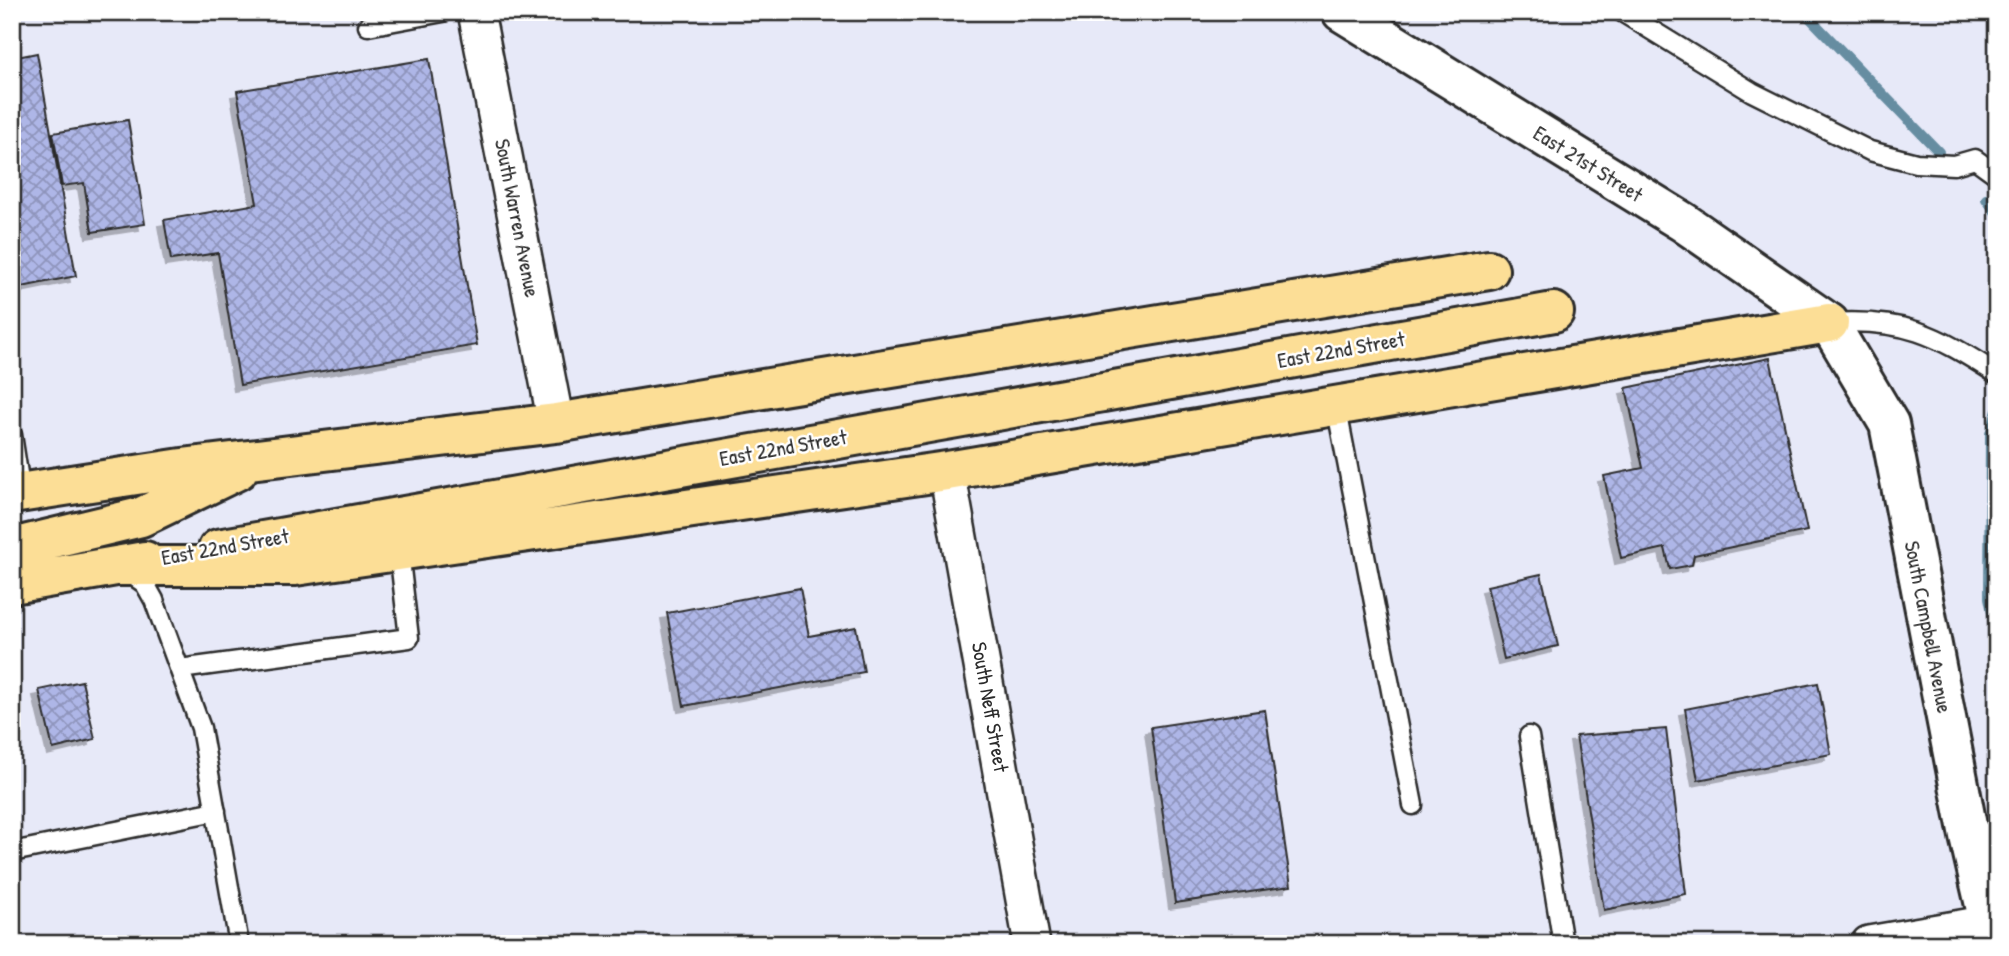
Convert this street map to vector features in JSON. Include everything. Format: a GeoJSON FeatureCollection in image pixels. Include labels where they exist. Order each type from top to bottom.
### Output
{"type":"FeatureCollection","features":[{"type":"Feature","properties":{"kind":"main road"},"geometry":{"type":"LineString","coordinates":[[17,494],[265,457],[556,424],[1489,270]]}},
{"type":"Feature","properties":{"kind":"main road","name":"East 22nd Street"},"geometry":{"type":"LineString","coordinates":[[12,584],[1554,312]]}},
{"type":"Feature","properties":{"kind":"main road"},"geometry":{"type":"LineString","coordinates":[[120,566],[295,566],[947,471],[1829,323]]}},
{"type":"Feature","properties":{"kind":"main road"},"geometry":{"type":"LineString","coordinates":[[12,548],[141,517],[265,457]]}},
{"type":"Feature","properties":{"kind":"street","name":"South Warren Avenue"},"geometry":{"type":"LineString","coordinates":[[477,12],[556,424]]}},
{"type":"Feature","properties":{"kind":"street","name":"East 21st Street"},"geometry":{"type":"LineString","coordinates":[[1342,12],[1683,222],[1829,323]]}},
{"type":"Feature","properties":{"kind":"street","name":"South Campbell Avenue"},"geometry":{"type":"LineString","coordinates":[[1829,323],[1889,424],[1983,833],[1992,933]]}},
{"type":"Feature","properties":{"kind":"street","name":"South Neff Street"},"geometry":{"type":"LineString","coordinates":[[947,471],[1032,944]]}},
{"type":"Feature","properties":{"kind":"street"},"geometry":{"type":"LineString","coordinates":[[1869,944],[1992,933]]}},
{"type":"Feature","properties":{"kind":"lane"},"geometry":{"type":"LineString","coordinates":[[368,26],[443,12]]}},
{"type":"Feature","properties":{"kind":"lane"},"geometry":{"type":"LineString","coordinates":[[1622,12],[1752,92],[1870,151],[1929,164],[1954,165],[1975,159],[1997,175]]}},
{"type":"Feature","properties":{"kind":"lane"},"geometry":{"type":"LineString","coordinates":[[1829,323],[1868,320],[1914,327],[1997,374]]}},
{"type":"Feature","properties":{"kind":"lane"},"geometry":{"type":"LineString","coordinates":[[1336,405],[1413,805]]}},
{"type":"Feature","properties":{"kind":"lane"},"geometry":{"type":"LineString","coordinates":[[12,435],[17,494]]}},
{"type":"Feature","properties":{"kind":"lane"},"geometry":{"type":"LineString","coordinates":[[180,668],[409,638],[399,551]]}},
{"type":"Feature","properties":{"kind":"lane"},"geometry":{"type":"LineString","coordinates":[[120,566],[145,584],[155,600],[201,727],[239,944]]}},
{"type":"Feature","properties":{"kind":"lane"},"geometry":{"type":"LineString","coordinates":[[1529,736],[1563,944]]}},
{"type":"Feature","properties":{"kind":"lane"},"geometry":{"type":"LineString","coordinates":[[12,852],[216,811]]}},
{"type":"Feature","properties":{"kind":"building"},"geometry":{"type":"Polygon","coordinates":[[[37,53],[76,276],[12,289],[12,58],[37,53]]]}},
{"type":"Feature","properties":{"kind":"building"},"geometry":{"type":"Polygon","coordinates":[[[429,59],[477,345],[240,385],[218,253],[171,260],[164,220],[257,204],[237,91],[429,59]]]}},
{"type":"Feature","properties":{"kind":"building"},"geometry":{"type":"Polygon","coordinates":[[[128,120],[145,224],[92,232],[84,183],[62,186],[53,133],[128,120]]]}},
{"type":"Feature","properties":{"kind":"building"},"geometry":{"type":"Polygon","coordinates":[[[1770,358],[1807,531],[1694,555],[1692,565],[1670,569],[1665,548],[1621,558],[1604,476],[1643,468],[1626,388],[1770,358]]]}},
{"type":"Feature","properties":{"kind":"building"},"geometry":{"type":"Polygon","coordinates":[[[1541,574],[1558,646],[1504,659],[1487,586],[1541,574]]]}},
{"type":"Feature","properties":{"kind":"building"},"geometry":{"type":"Polygon","coordinates":[[[800,588],[809,636],[856,627],[864,672],[684,706],[667,613],[800,588]]]}},
{"type":"Feature","properties":{"kind":"building"},"geometry":{"type":"Polygon","coordinates":[[[82,681],[95,739],[53,749],[39,690],[82,681]]]}},
{"type":"Feature","properties":{"kind":"building"},"geometry":{"type":"Polygon","coordinates":[[[1818,683],[1831,754],[1698,780],[1685,709],[1818,683]]]}},
{"type":"Feature","properties":{"kind":"building"},"geometry":{"type":"Polygon","coordinates":[[[1265,710],[1291,886],[1175,903],[1151,727],[1265,710]]]}},
{"type":"Feature","properties":{"kind":"building"},"geometry":{"type":"Polygon","coordinates":[[[1666,729],[1686,894],[1604,910],[1576,736],[1666,729]]]}},
{"type":"Feature","properties":{"kind":"waterway"},"geometry":{"type":"LineString","coordinates":[[1804,12],[1939,152]]}},
{"type":"Feature","properties":{"kind":"waterway"},"geometry":{"type":"LineString","coordinates":[[1986,199],[1997,214]]}},
{"type":"Feature","properties":{"kind":"waterway"},"geometry":{"type":"LineString","coordinates":[[1997,411],[1990,434],[1989,598],[1997,635]]}}]}
